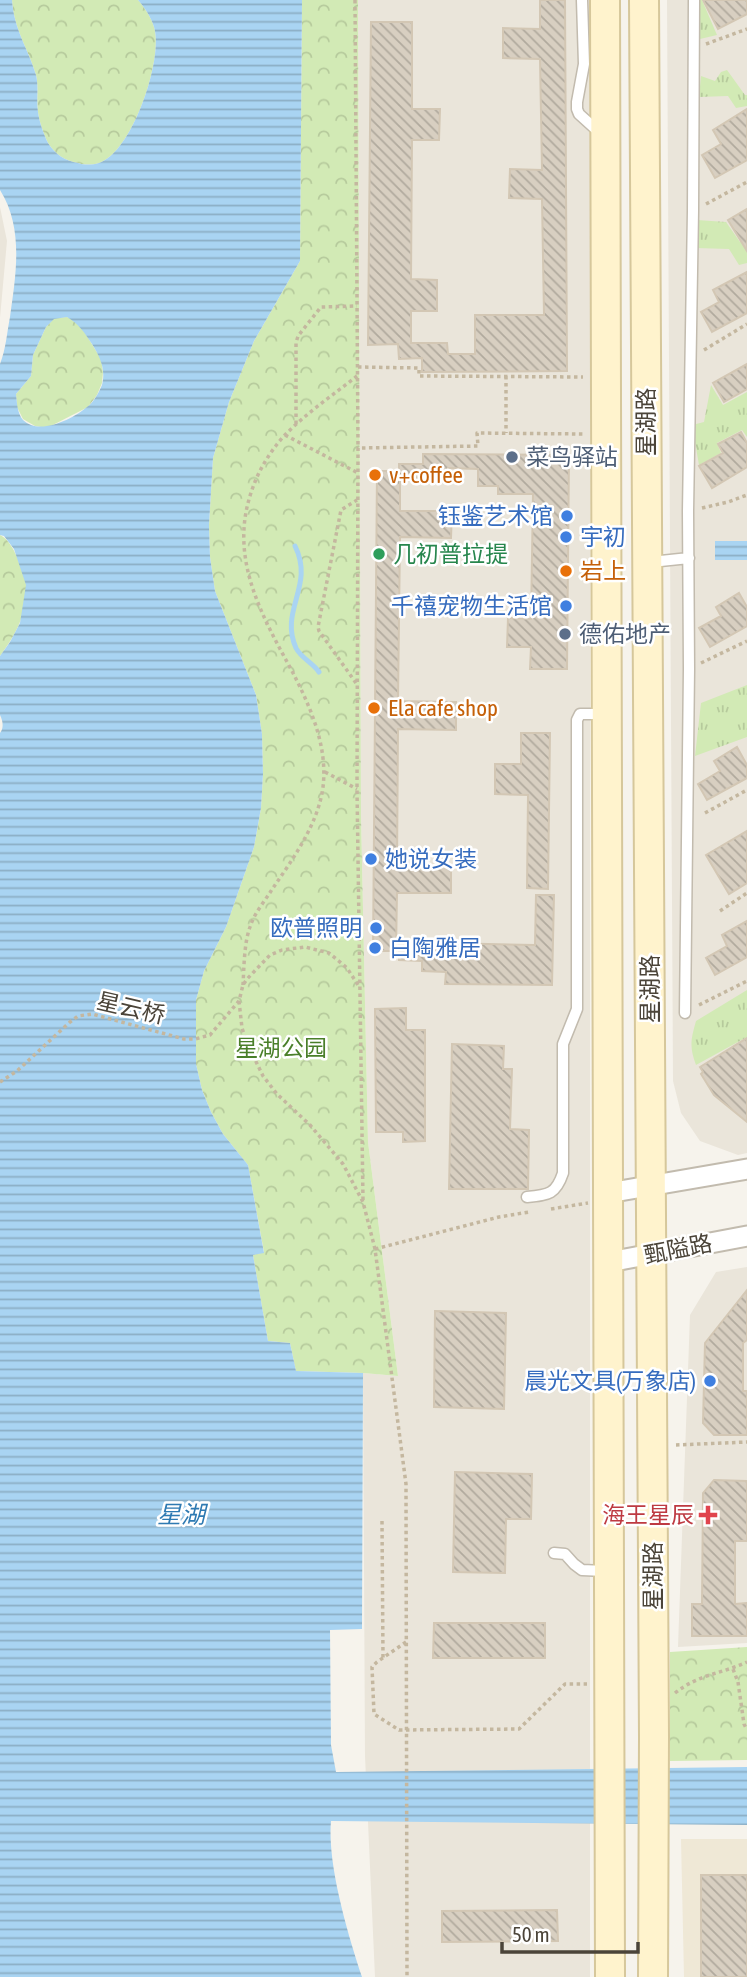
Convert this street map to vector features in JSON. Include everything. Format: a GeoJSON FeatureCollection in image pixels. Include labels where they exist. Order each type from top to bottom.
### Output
{"type":"FeatureCollection","features":[{"type":"Feature","properties":{"kind":"street","name":"星湖路"},"geometry":{"type":"LineString","coordinates":[[605,0],[607,713],[602,1198],[609,1262],[610,1977]]}},
{"type":"Feature","properties":{"kind":"street","name":"星湖路"},"geometry":{"type":"LineString","coordinates":[[644,0],[653,1446],[653,1977]]}},
{"type":"Feature","properties":{"kind":"street"},"geometry":{"type":"LineString","coordinates":[[602,1198],[651,1186],[747,1169]]}},
{"type":"Feature","properties":{"kind":"street","name":"甄隘路"},"geometry":{"type":"LineString","coordinates":[[609,1262],[747,1236]]}},
{"type":"Feature","properties":{"kind":"street"},"geometry":{"type":"LineString","coordinates":[[609,1338],[652,1336]]}},
{"type":"Feature","properties":{"kind":"lane"},"geometry":{"type":"LineString","coordinates":[[582,0],[584,64],[577,109],[589,124],[606,138]]}},
{"type":"Feature","properties":{"kind":"lane"},"geometry":{"type":"LineString","coordinates":[[685,1013],[694,0]]}},
{"type":"Feature","properties":{"kind":"lane"},"geometry":{"type":"LineString","coordinates":[[647,563],[689,558]]}},
{"type":"Feature","properties":{"kind":"lane"},"geometry":{"type":"LineString","coordinates":[[527,1197],[544,1196],[556,1190],[563,1173],[563,1044],[577,1009],[577,720],[580,714],[607,713]]}},
{"type":"Feature","properties":{"kind":"lane"},"geometry":{"type":"LineString","coordinates":[[554,1553],[565,1554],[582,1570],[609,1571]]}},
{"type":"Feature","properties":{"kind":"path"},"geometry":{"type":"LineString","coordinates":[[355,0],[357,789],[363,1202],[374,1249],[406,1484],[407,1977]]}},
{"type":"Feature","properties":{"kind":"path"},"geometry":{"type":"LineString","coordinates":[[694,49],[747,29]]}},
{"type":"Feature","properties":{"kind":"path"},"geometry":{"type":"LineString","coordinates":[[693,211],[747,182]]}},
{"type":"Feature","properties":{"kind":"path"},"geometry":{"type":"LineString","coordinates":[[296,425],[295,351],[298,336],[321,307],[357,306]]}},
{"type":"Feature","properties":{"kind":"path"},"geometry":{"type":"LineString","coordinates":[[691,357],[747,324]]}},
{"type":"Feature","properties":{"kind":"path"},"geometry":{"type":"LineString","coordinates":[[358,367],[419,368],[419,376],[595,377]]}},
{"type":"Feature","properties":{"kind":"path"},"geometry":{"type":"LineString","coordinates":[[358,376],[285,435],[259,472],[245,511],[243,528],[246,564],[253,592],[316,725],[323,789],[309,830],[249,928],[239,1001],[242,1028],[263,1076],[277,1094],[310,1125],[342,1164],[363,1202]]}},
{"type":"Feature","properties":{"kind":"path"},"geometry":{"type":"LineString","coordinates":[[506,376],[506,433]]}},
{"type":"Feature","properties":{"kind":"path"},"geometry":{"type":"LineString","coordinates":[[358,448],[478,446],[477,433],[606,433]]}},
{"type":"Feature","properties":{"kind":"path"},"geometry":{"type":"LineString","coordinates":[[285,435],[358,473]]}},
{"type":"Feature","properties":{"kind":"path"},"geometry":{"type":"LineString","coordinates":[[688,511],[747,495]]}},
{"type":"Feature","properties":{"kind":"path"},"geometry":{"type":"LineString","coordinates":[[357,500],[341,510],[318,627],[357,685]]}},
{"type":"Feature","properties":{"kind":"path"},"geometry":{"type":"LineString","coordinates":[[689,669],[747,642]]}},
{"type":"Feature","properties":{"kind":"path"},"geometry":{"type":"LineString","coordinates":[[323,771],[357,789]]}},
{"type":"Feature","properties":{"kind":"path"},"geometry":{"type":"LineString","coordinates":[[705,813],[747,790]]}},
{"type":"Feature","properties":{"kind":"path"},"geometry":{"type":"LineString","coordinates":[[720,911],[747,893]]}},
{"type":"Feature","properties":{"kind":"path"},"geometry":{"type":"LineString","coordinates":[[243,985],[270,955],[294,947],[305,947],[339,960],[360,988]]}},
{"type":"Feature","properties":{"kind":"path"},"geometry":{"type":"LineString","coordinates":[[685,1013],[747,981]]}},
{"type":"Feature","properties":{"kind":"path","name":"星云桥"},"geometry":{"type":"LineString","coordinates":[[0,1083],[78,1016],[92,1014],[184,1039],[195,1039],[210,1035],[239,1001]]}},
{"type":"Feature","properties":{"kind":"path"},"geometry":{"type":"LineString","coordinates":[[550,1209],[602,1198]]}},
{"type":"Feature","properties":{"kind":"path"},"geometry":{"type":"LineString","coordinates":[[374,1249],[499,1217],[537,1211]]}},
{"type":"Feature","properties":{"kind":"path"},"geometry":{"type":"LineString","coordinates":[[653,1446],[747,1442]]}},
{"type":"Feature","properties":{"kind":"path"},"geometry":{"type":"LineString","coordinates":[[382,1521],[383,1658]]}},
{"type":"Feature","properties":{"kind":"path"},"geometry":{"type":"LineString","coordinates":[[406,1642],[372,1667],[374,1714],[399,1730],[519,1728],[565,1684],[596,1683]]}},
{"type":"Feature","properties":{"kind":"path"},"geometry":{"type":"LineString","coordinates":[[673,1695],[688,1683],[747,1662]]}},
{"type":"Feature","properties":{"kind":"path"},"geometry":{"type":"LineString","coordinates":[[733,1669],[747,1730]]}},
{"type":"Feature","properties":{"kind":"shaded area"},"geometry":{"type":"Polygon","coordinates":[[[358,0],[590,0],[590,1977],[375,1977],[365,1756],[363,1373],[398,1376],[368,1142],[361,816],[358,0]]]}},
{"type":"Feature","properties":{"kind":"shaded area"},"geometry":{"type":"Polygon","coordinates":[[[667,0],[747,0],[747,1153],[738,1155],[700,1141],[681,1113],[673,1081],[667,0]]]}},
{"type":"Feature","properties":{"kind":"shaded area"},"geometry":{"type":"Polygon","coordinates":[[[0,207],[7,241],[0,318],[0,207]]]}},
{"type":"Feature","properties":{"kind":"shaded area"},"geometry":{"type":"Polygon","coordinates":[[[747,1267],[747,1643],[678,1647],[690,1315],[716,1272],[747,1267]]]}},
{"type":"Feature","properties":{"kind":"shaded area"},"geometry":{"type":"Polygon","coordinates":[[[681,1839],[747,1839],[747,1977],[684,1977],[681,1839]]]}},
{"type":"Feature","properties":{"kind":"green space"},"geometry":{"type":"Polygon","coordinates":[[[12,0],[138,0],[149,16],[156,41],[150,81],[143,103],[123,142],[111,156],[99,163],[69,161],[57,154],[48,143],[39,116],[36,75],[18,30],[12,0]]]}},
{"type":"Feature","properties":{"kind":"green space","name":"星湖公园"},"geometry":{"type":"Polygon","coordinates":[[[302,0],[358,0],[361,816],[368,1142],[398,1376],[296,1371],[290,1343],[268,1341],[253,1255],[264,1252],[248,1165],[223,1134],[211,1112],[196,1064],[196,1000],[204,971],[226,927],[254,847],[261,808],[263,774],[262,734],[256,695],[215,591],[209,525],[213,458],[229,402],[254,341],[300,261],[302,0]]]}},
{"type":"Feature","properties":{"kind":"green space"},"geometry":{"type":"Polygon","coordinates":[[[698,0],[702,0],[717,35],[700,39],[698,0]]]}},
{"type":"Feature","properties":{"kind":"green space"},"geometry":{"type":"Polygon","coordinates":[[[727,70],[747,95],[747,106],[736,108],[728,96],[699,97],[701,76],[715,81],[721,72],[727,70]]]}},
{"type":"Feature","properties":{"kind":"green space"},"geometry":{"type":"Polygon","coordinates":[[[697,220],[726,222],[740,242],[747,239],[747,263],[739,265],[729,249],[695,248],[697,220]]]}},
{"type":"Feature","properties":{"kind":"green space"},"geometry":{"type":"Polygon","coordinates":[[[67,317],[79,323],[101,359],[102,383],[88,407],[47,428],[35,426],[23,419],[17,407],[16,394],[31,376],[33,355],[46,327],[54,318],[67,317]]]}},
{"type":"Feature","properties":{"kind":"green space"},"geometry":{"type":"Polygon","coordinates":[[[711,385],[723,405],[747,392],[747,437],[742,430],[717,443],[721,453],[699,465],[692,425],[704,422],[711,385]]]}},
{"type":"Feature","properties":{"kind":"green space"},"geometry":{"type":"Polygon","coordinates":[[[0,535],[8,541],[15,554],[25,576],[27,593],[20,622],[0,656],[0,535]]]}},
{"type":"Feature","properties":{"kind":"green space"},"geometry":{"type":"Polygon","coordinates":[[[747,685],[747,737],[695,756],[701,703],[747,685]]]}},
{"type":"Feature","properties":{"kind":"green space"},"geometry":{"type":"Polygon","coordinates":[[[747,990],[747,1037],[696,1065],[692,1043],[696,1021],[747,990]]]}},
{"type":"Feature","properties":{"kind":"green space"},"geometry":{"type":"Polygon","coordinates":[[[747,1647],[747,1760],[670,1761],[670,1652],[747,1647]]]}},
{"type":"Feature","properties":{"kind":"water","name":"星湖"},"geometry":{"type":"Polygon","coordinates":[[[0,0],[12,0],[18,30],[36,75],[39,116],[48,143],[65,159],[88,164],[99,163],[111,156],[123,142],[134,124],[150,81],[156,41],[154,27],[138,0],[302,0],[300,261],[254,341],[229,402],[213,458],[209,525],[215,591],[256,695],[262,734],[263,774],[261,808],[254,847],[226,927],[204,971],[196,1000],[196,1064],[211,1112],[223,1134],[248,1165],[264,1253],[253,1255],[268,1341],[290,1343],[296,1371],[363,1373],[362,1629],[330,1630],[331,1745],[336,1772],[747,1767],[747,1825],[331,1821],[335,1878],[362,1977],[0,1977],[0,733],[3,724],[0,715],[0,656],[20,623],[26,585],[14,549],[4,536],[0,535],[0,364],[10,317],[16,252],[13,220],[0,190],[0,0]],[[67,317],[54,319],[46,327],[33,355],[31,376],[16,394],[20,414],[30,425],[56,424],[81,412],[92,402],[102,385],[103,368],[98,354],[84,332],[67,317]]]}},
{"type":"Feature","properties":{"kind":"water"},"geometry":{"type":"Polygon","coordinates":[[[715,541],[747,541],[747,560],[715,560],[715,541]]]}},
{"type":"Feature","properties":{"kind":"building"},"geometry":{"type":"Polygon","coordinates":[[[540,0],[565,0],[567,371],[422,372],[422,358],[399,359],[398,344],[368,345],[371,22],[412,22],[412,109],[440,109],[439,140],[412,140],[411,279],[437,280],[437,311],[411,311],[411,343],[447,343],[448,354],[475,354],[475,315],[544,315],[542,199],[509,198],[510,169],[542,170],[540,59],[503,58],[503,28],[540,29],[540,0]]]}},
{"type":"Feature","properties":{"kind":"building"},"geometry":{"type":"Polygon","coordinates":[[[703,0],[747,0],[747,14],[718,29],[703,0]]]}},
{"type":"Feature","properties":{"kind":"building"},"geometry":{"type":"Polygon","coordinates":[[[747,109],[747,160],[715,178],[702,155],[721,144],[713,130],[747,109]]]}},
{"type":"Feature","properties":{"kind":"building"},"geometry":{"type":"Polygon","coordinates":[[[747,209],[747,251],[728,220],[747,209]]]}},
{"type":"Feature","properties":{"kind":"building"},"geometry":{"type":"Polygon","coordinates":[[[747,272],[747,313],[712,332],[701,312],[719,302],[713,290],[747,272]]]}},
{"type":"Feature","properties":{"kind":"building"},"geometry":{"type":"Polygon","coordinates":[[[747,364],[747,389],[724,402],[713,383],[747,364]]]}},
{"type":"Feature","properties":{"kind":"building"},"geometry":{"type":"Polygon","coordinates":[[[741,432],[747,443],[747,467],[712,488],[699,466],[723,453],[718,444],[741,432]]]}},
{"type":"Feature","properties":{"kind":"building"},"geometry":{"type":"Polygon","coordinates":[[[423,454],[569,455],[567,669],[530,669],[531,647],[507,647],[508,618],[531,619],[533,494],[498,494],[498,486],[478,486],[478,469],[448,468],[448,478],[400,478],[400,511],[452,511],[451,538],[400,537],[398,701],[456,702],[456,730],[398,729],[397,866],[451,867],[451,893],[397,893],[396,951],[373,951],[377,471],[399,471],[399,464],[423,464],[423,454]]]}},
{"type":"Feature","properties":{"kind":"building"},"geometry":{"type":"Polygon","coordinates":[[[739,593],[747,607],[747,626],[710,647],[699,628],[721,616],[716,607],[739,593]]]}},
{"type":"Feature","properties":{"kind":"building"},"geometry":{"type":"Polygon","coordinates":[[[521,733],[550,733],[548,889],[527,888],[528,795],[495,794],[495,764],[521,764],[521,733]]]}},
{"type":"Feature","properties":{"kind":"building"},"geometry":{"type":"Polygon","coordinates":[[[737,747],[747,765],[747,778],[707,800],[698,784],[720,771],[714,761],[737,747]]]}},
{"type":"Feature","properties":{"kind":"building"},"geometry":{"type":"Polygon","coordinates":[[[747,831],[747,883],[729,894],[706,855],[747,831]]]}},
{"type":"Feature","properties":{"kind":"building"},"geometry":{"type":"Polygon","coordinates":[[[536,895],[554,895],[552,985],[445,984],[446,972],[422,971],[422,961],[399,960],[399,942],[535,945],[536,895]]]}},
{"type":"Feature","properties":{"kind":"building"},"geometry":{"type":"Polygon","coordinates":[[[747,921],[747,957],[715,975],[706,958],[727,946],[722,935],[747,921]]]}},
{"type":"Feature","properties":{"kind":"building"},"geometry":{"type":"Polygon","coordinates":[[[406,1008],[406,1030],[425,1030],[425,1141],[403,1142],[403,1132],[376,1132],[375,1009],[406,1008]]]}},
{"type":"Feature","properties":{"kind":"building"},"geometry":{"type":"Polygon","coordinates":[[[747,1038],[747,1122],[714,1095],[701,1074],[703,1072],[700,1067],[747,1038]]]}},
{"type":"Feature","properties":{"kind":"building"},"geometry":{"type":"Polygon","coordinates":[[[452,1044],[504,1046],[503,1069],[512,1069],[510,1129],[529,1130],[528,1189],[449,1189],[452,1044]]]}},
{"type":"Feature","properties":{"kind":"building"},"geometry":{"type":"Polygon","coordinates":[[[747,1290],[743,1391],[747,1391],[747,1435],[714,1435],[703,1423],[705,1343],[747,1290]]]}},
{"type":"Feature","properties":{"kind":"building"},"geometry":{"type":"Polygon","coordinates":[[[435,1311],[506,1313],[504,1409],[434,1407],[435,1311]]]}},
{"type":"Feature","properties":{"kind":"building"},"geometry":{"type":"Polygon","coordinates":[[[455,1472],[532,1474],[531,1519],[506,1519],[505,1573],[453,1572],[455,1472]]]}},
{"type":"Feature","properties":{"kind":"building"},"geometry":{"type":"Polygon","coordinates":[[[714,1480],[747,1481],[747,1541],[735,1541],[735,1604],[747,1603],[747,1636],[692,1636],[692,1604],[702,1604],[703,1493],[714,1480]]]}},
{"type":"Feature","properties":{"kind":"building"},"geometry":{"type":"Polygon","coordinates":[[[434,1623],[545,1623],[545,1658],[433,1658],[434,1623]]]}},
{"type":"Feature","properties":{"kind":"building"},"geometry":{"type":"Polygon","coordinates":[[[701,1875],[747,1875],[747,1977],[701,1977],[701,1875]]]}},
{"type":"Feature","properties":{"kind":"building"},"geometry":{"type":"Polygon","coordinates":[[[557,1910],[558,1941],[442,1942],[442,1911],[557,1910]]]}},
{"type":"Feature","properties":{"kind":"waterway"},"geometry":{"type":"LineString","coordinates":[[295,546],[301,573],[291,622],[292,634],[298,652],[319,672]]}},
{"type":"Feature","properties":{"kind":"place","name":"菜鸟驿站"},"geometry":{"type":"Point","coordinates":[512,457]}},
{"type":"Feature","properties":{"kind":"place","name":"v+coffee"},"geometry":{"type":"Point","coordinates":[375,475]}},
{"type":"Feature","properties":{"kind":"place","name":"钰鉴艺术馆"},"geometry":{"type":"Point","coordinates":[567,516]}},
{"type":"Feature","properties":{"kind":"place","name":"宇初"},"geometry":{"type":"Point","coordinates":[566,537]}},
{"type":"Feature","properties":{"kind":"place","name":"几初普拉提"},"geometry":{"type":"Point","coordinates":[379,554]}},
{"type":"Feature","properties":{"kind":"place","name":"岩上"},"geometry":{"type":"Point","coordinates":[566,571]}},
{"type":"Feature","properties":{"kind":"place","name":"千禧宠物生活馆"},"geometry":{"type":"Point","coordinates":[566,606]}},
{"type":"Feature","properties":{"kind":"place","name":"德佑地产"},"geometry":{"type":"Point","coordinates":[565,634]}},
{"type":"Feature","properties":{"kind":"place","name":"Ela cafe shop"},"geometry":{"type":"Point","coordinates":[374,708]}},
{"type":"Feature","properties":{"kind":"place","name":"她说女装"},"geometry":{"type":"Point","coordinates":[371,859]}},
{"type":"Feature","properties":{"kind":"place","name":"欧普照明"},"geometry":{"type":"Point","coordinates":[376,928]}},
{"type":"Feature","properties":{"kind":"place","name":"白陶雅居"},"geometry":{"type":"Point","coordinates":[375,948]}},
{"type":"Feature","properties":{"kind":"place","name":"晨光文具(万象店)"},"geometry":{"type":"Point","coordinates":[710,1381]}},
{"type":"Feature","properties":{"kind":"place","name":"海王星辰"},"geometry":{"type":"Point","coordinates":[708,1515]}}]}
